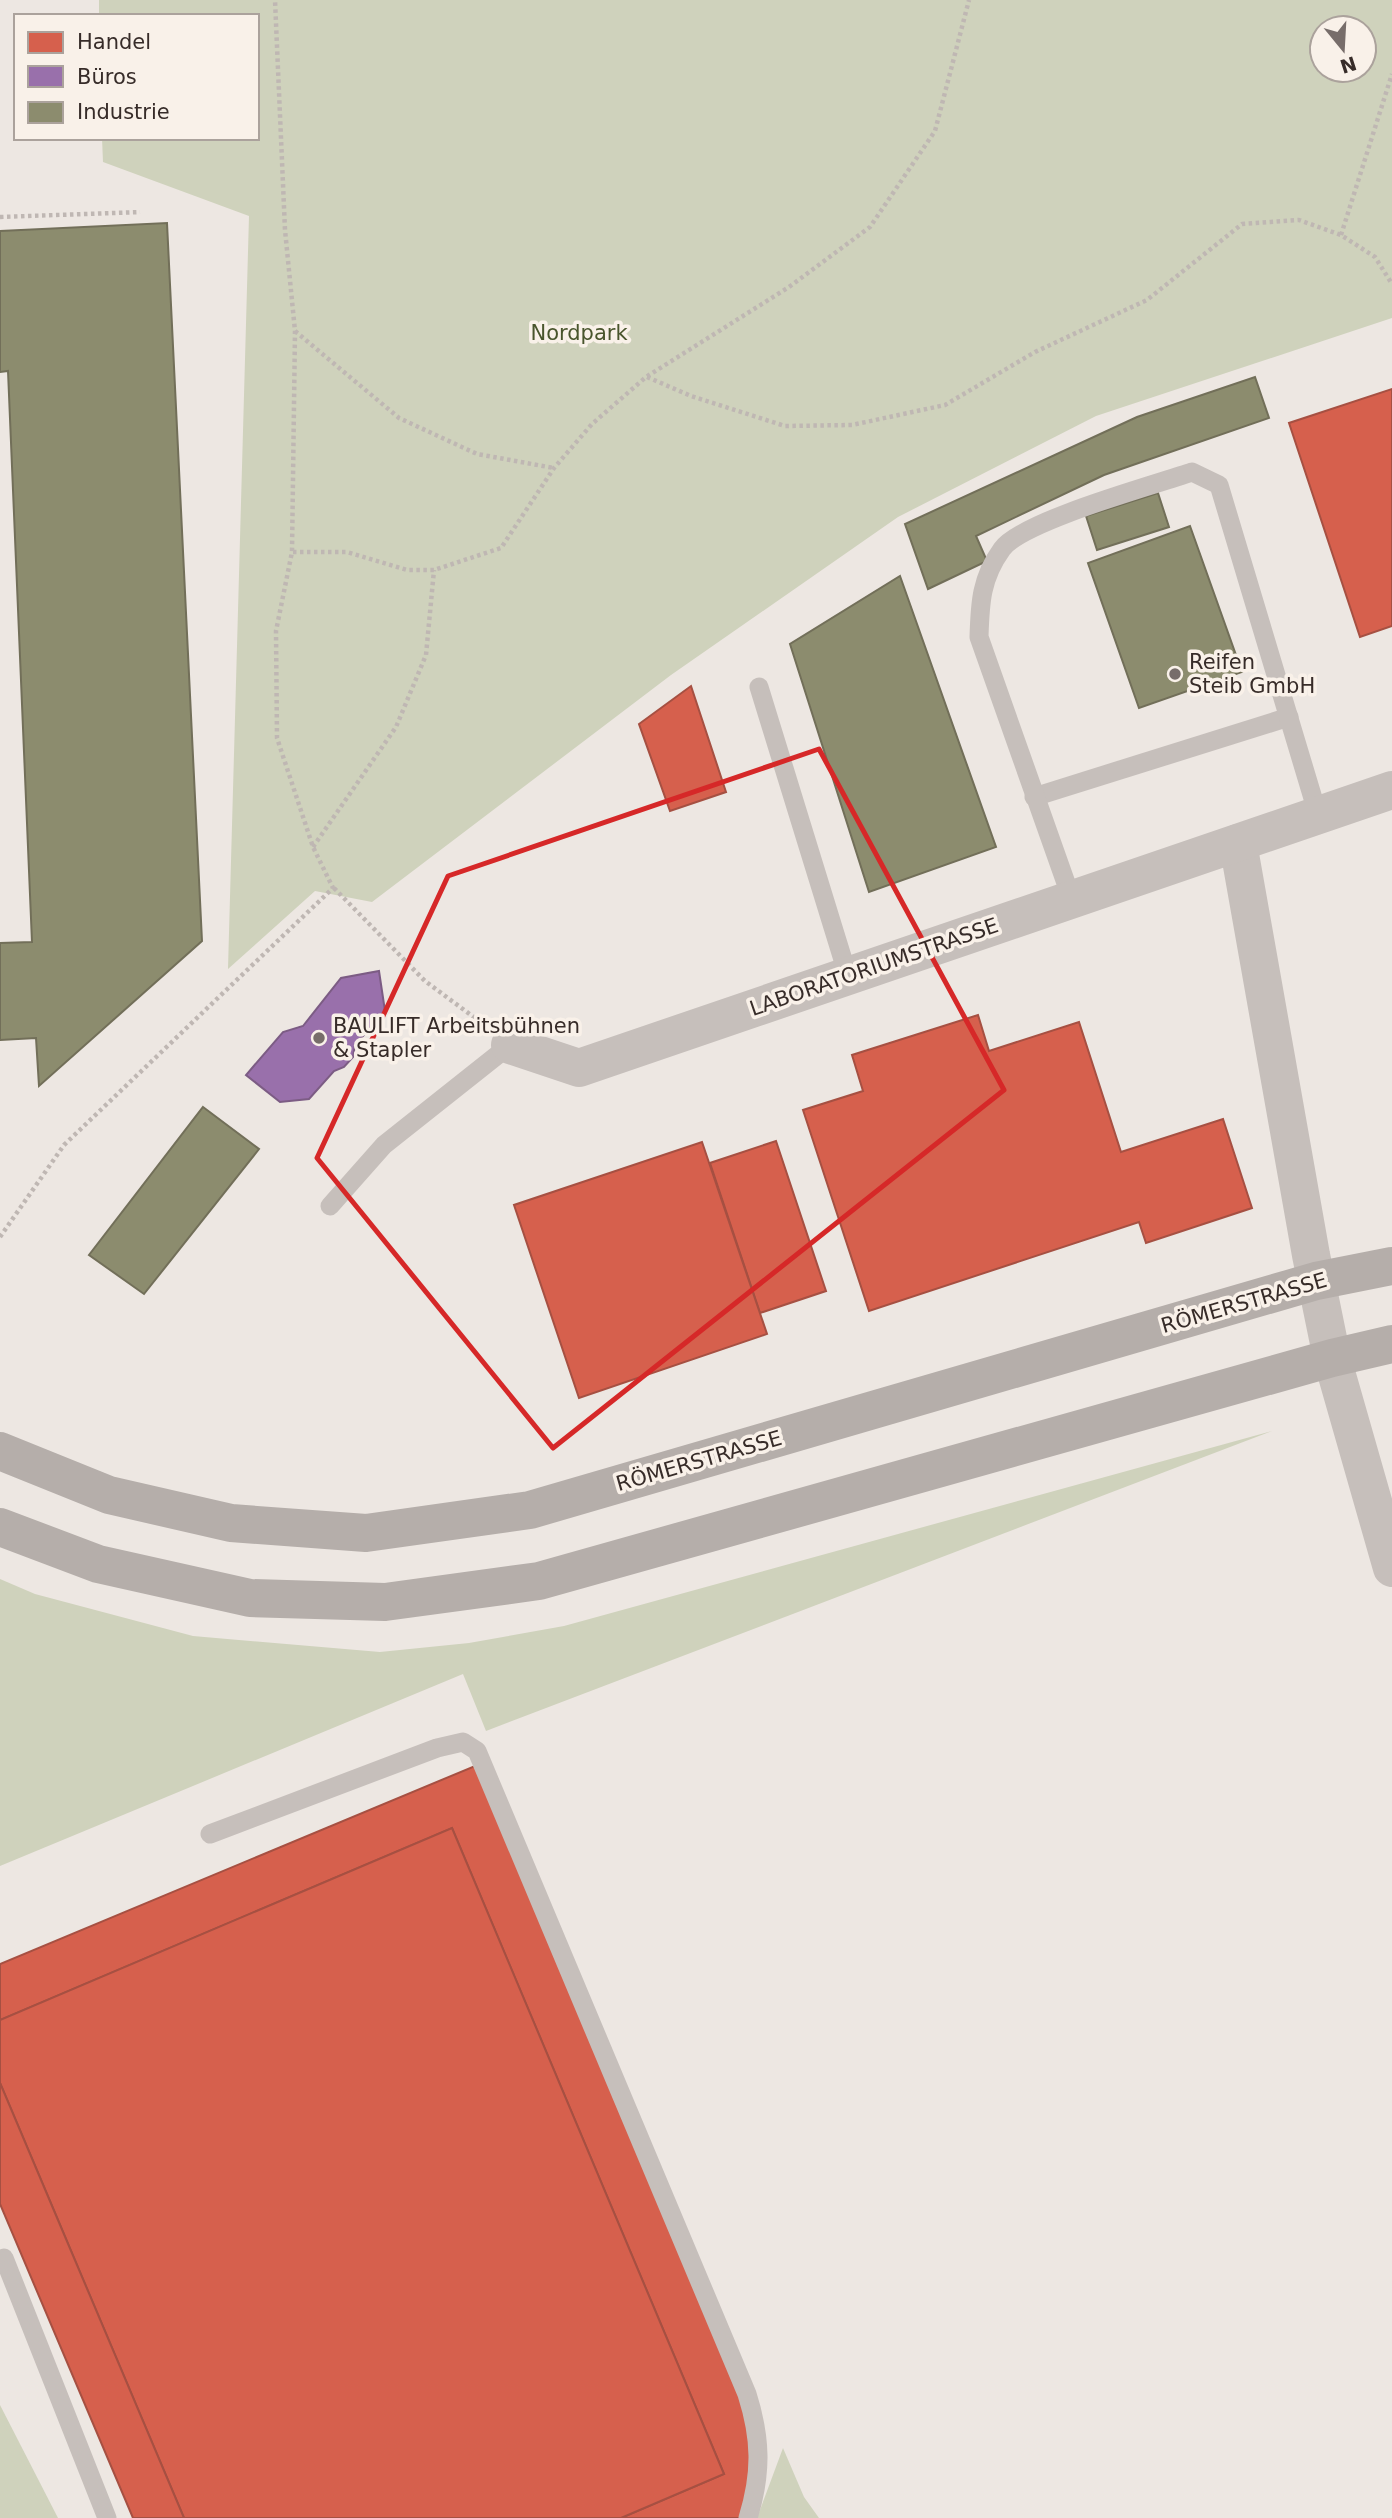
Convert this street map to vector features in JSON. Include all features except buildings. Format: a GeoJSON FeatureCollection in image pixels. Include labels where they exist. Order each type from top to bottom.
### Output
{"type":"FeatureCollection","features":[{"type":"Feature","properties":{"kind":"main road","name":"RÖMERSTRASSE"},"geometry":{"type":"LineString","coordinates":[[0,1451],[109,1495],[231,1523],[366,1533],[530,1510],[1316,1281],[1392,1266]]}},
{"type":"Feature","properties":{"kind":"main road"},"geometry":{"type":"LineString","coordinates":[[0,1527],[98,1564],[250,1598],[398,1600],[539,1581],[1332,1358],[1392,1344]]}},
{"type":"Feature","properties":{"kind":"street","name":"LABORATORIUMSTRASSE"},"geometry":{"type":"LineString","coordinates":[[510,1045],[579,1068],[1392,790]]}},
{"type":"Feature","properties":{"kind":"street"},"geometry":{"type":"LineString","coordinates":[[1238,843],[1332,1358],[1392,1569]]}},
{"type":"Feature","properties":{"kind":"lane"},"geometry":{"type":"LineString","coordinates":[[1072,900],[979,637],[980,594],[1003,547],[1038,525],[1192,472],[1219,485],[1318,815]]}},
{"type":"Feature","properties":{"kind":"lane"},"geometry":{"type":"LineString","coordinates":[[759,687],[848,976]]}},
{"type":"Feature","properties":{"kind":"lane"},"geometry":{"type":"LineString","coordinates":[[1034,797],[1289,717]]}},
{"type":"Feature","properties":{"kind":"lane"},"geometry":{"type":"LineString","coordinates":[[330,1206],[384,1145],[510,1045]]}},
{"type":"Feature","properties":{"kind":"lane"},"geometry":{"type":"LineString","coordinates":[[210,1834],[437,1748],[463,1742],[477,1751],[747,2393],[758,2429],[757,2487],[748,2518]]}},
{"type":"Feature","properties":{"kind":"lane"},"geometry":{"type":"LineString","coordinates":[[4,2258],[107,2518]]}},
{"type":"Feature","properties":{"kind":"path"},"geometry":{"type":"LineString","coordinates":[[275,0],[285,230],[295,331],[292,552],[276,631],[277,738],[313,847],[333,888],[425,981],[510,1045]]}},
{"type":"Feature","properties":{"kind":"path"},"geometry":{"type":"LineString","coordinates":[[292,552],[347,552],[407,570],[433,570],[501,548],[554,468],[592,424],[646,377],[789,287],[870,228],[936,131],[970,0]]}},
{"type":"Feature","properties":{"kind":"path"},"geometry":{"type":"LineString","coordinates":[[1341,235],[1392,74]]}},
{"type":"Feature","properties":{"kind":"path"},"geometry":{"type":"LineString","coordinates":[[0,218],[140,212]]}},
{"type":"Feature","properties":{"kind":"path"},"geometry":{"type":"LineString","coordinates":[[646,377],[691,396],[785,426],[852,425],[945,405],[1035,352],[1147,300],[1241,224],[1299,220],[1341,235],[1376,257],[1392,284]]}},
{"type":"Feature","properties":{"kind":"path"},"geometry":{"type":"LineString","coordinates":[[295,331],[399,418],[477,454],[554,468]]}},
{"type":"Feature","properties":{"kind":"path"},"geometry":{"type":"LineString","coordinates":[[313,847],[396,727],[426,654],[433,570]]}},
{"type":"Feature","properties":{"kind":"path"},"geometry":{"type":"LineString","coordinates":[[0,1237],[64,1145],[333,888]]}},
{"type":"Feature","properties":{"kind":"highlighted area"},"geometry":{"type":"Polygon","coordinates":[[[819,749],[1004,1090],[553,1448],[317,1158],[448,876],[819,749]]]}},
{"type":"Feature","properties":{"kind":"green space","name":"Nordpark"},"geometry":{"type":"Polygon","coordinates":[[[99,0],[1392,0],[1392,318],[1096,416],[898,517],[671,675],[372,902],[315,891],[228,969],[249,216],[103,162],[102,140],[259,140],[259,14],[99,14],[99,0]]]}},
{"type":"Feature","properties":{"kind":"green space"},"geometry":{"type":"Polygon","coordinates":[[[1272,1431],[486,1731],[463,1674],[0,1866],[0,1579],[35,1594],[193,1636],[380,1652],[469,1643],[564,1626],[1272,1431]]]}},
{"type":"Feature","properties":{"kind":"green space"},"geometry":{"type":"Polygon","coordinates":[[[0,2405],[58,2518],[0,2518],[0,2405]]]}},
{"type":"Feature","properties":{"kind":"green space"},"geometry":{"type":"Polygon","coordinates":[[[783,2448],[804,2497],[819,2518],[757,2518],[783,2448]]]}},
{"type":"Feature","properties":{"kind":"place","name":"Reifen Steib GmbH"},"geometry":{"type":"Point","coordinates":[1175,674]}},
{"type":"Feature","properties":{"kind":"place","name":"BAULIFT Arbeitsbühnen & Stapler"},"geometry":{"type":"Point","coordinates":[319,1038]}}]}
